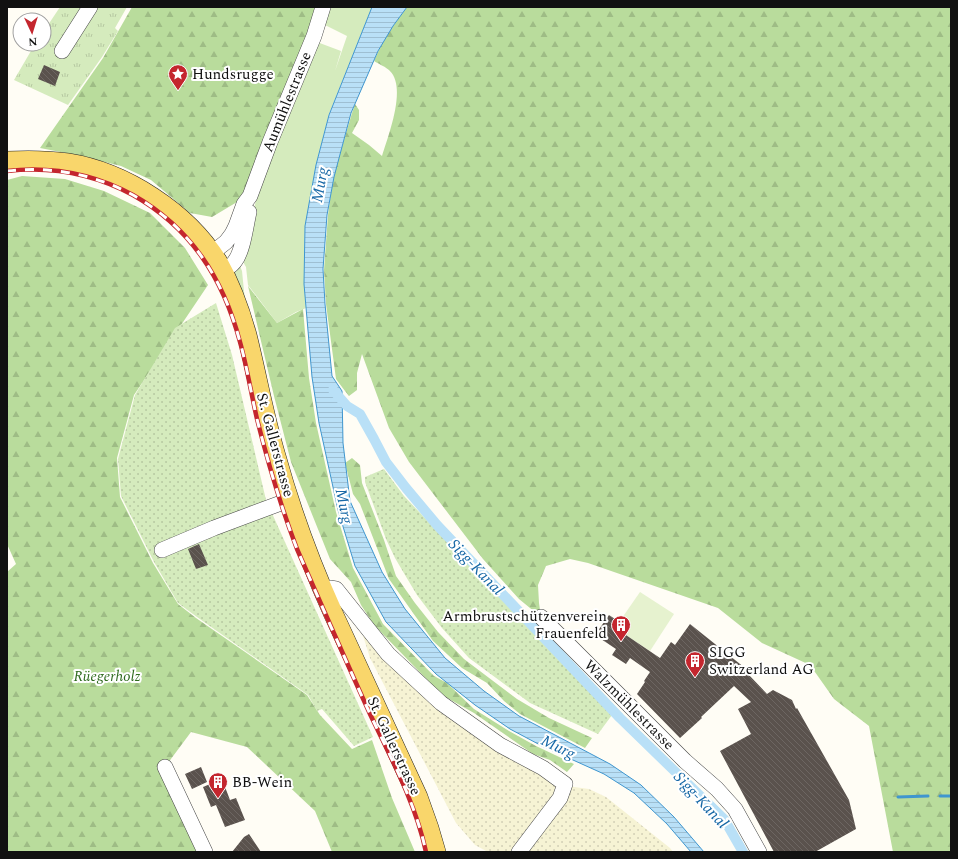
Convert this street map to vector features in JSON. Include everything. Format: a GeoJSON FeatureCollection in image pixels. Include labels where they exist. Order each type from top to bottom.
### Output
{"type":"FeatureCollection","features":[{"type":"Feature","properties":{"kind":"main road","name":"St. Gallerstrasse"},"geometry":{"type":"LineString","coordinates":[[7,161],[44,160],[69,163],[106,173],[128,182],[149,194],[171,210],[188,226],[212,253],[223,271],[238,306],[247,335],[275,455],[301,534],[323,590],[418,797],[436,852]]}},
{"type":"Feature","properties":{"kind":"street"},"geometry":{"type":"LineString","coordinates":[[62,51],[90,7]]}},
{"type":"Feature","properties":{"kind":"street","name":"Aumühlestrasse"},"geometry":{"type":"LineString","coordinates":[[212,253],[226,242],[232,234],[244,204],[250,196],[270,142],[314,36],[323,7]]}},
{"type":"Feature","properties":{"kind":"street","name":"Aumühlestrasse"},"geometry":{"type":"LineString","coordinates":[[223,271],[238,258],[250,205],[250,196]]}},
{"type":"Feature","properties":{"kind":"street"},"geometry":{"type":"LineString","coordinates":[[162,550],[214,528],[289,501]]}},
{"type":"Feature","properties":{"kind":"street"},"geometry":{"type":"LineString","coordinates":[[323,590],[330,588],[336,589],[388,654],[441,703],[500,745],[543,768],[565,784],[560,798],[519,852]]}},
{"type":"Feature","properties":{"kind":"street","name":"Walzmühlestrasse"},"geometry":{"type":"LineString","coordinates":[[541,616],[716,789],[734,809],[759,852]]}},
{"type":"Feature","properties":{"kind":"street"},"geometry":{"type":"LineString","coordinates":[[165,767],[205,852]]}},
{"type":"Feature","properties":{"kind":"shaded area"},"geometry":{"type":"Polygon","coordinates":[[[360,626],[386,654],[562,785],[517,852],[488,852],[475,845],[456,823],[370,658],[360,626]]]}},
{"type":"Feature","properties":{"kind":"shaded area"},"geometry":{"type":"Polygon","coordinates":[[[567,786],[589,789],[606,797],[673,852],[521,852],[567,786]]]}},
{"type":"Feature","properties":{"kind":"green space"},"geometry":{"type":"Polygon","coordinates":[[[60,7],[127,7],[115,28],[118,31],[102,57],[68,105],[14,80],[30,52],[52,52],[52,19],[60,7]]]}},
{"type":"Feature","properties":{"kind":"green space"},"geometry":{"type":"Polygon","coordinates":[[[132,7],[317,7],[310,33],[242,199],[212,217],[190,213],[151,180],[121,166],[40,148],[103,58],[132,7]]]}},
{"type":"Feature","properties":{"kind":"green space"},"geometry":{"type":"Polygon","coordinates":[[[328,7],[372,7],[329,114],[316,165],[305,226],[304,284],[306,308],[277,323],[248,285],[246,267],[242,260],[261,179],[317,42],[341,51],[335,71],[347,36],[323,24],[328,7]]]}},
{"type":"Feature","properties":{"kind":"green space"},"geometry":{"type":"Polygon","coordinates":[[[407,7],[951,7],[951,852],[893,852],[869,726],[834,699],[810,665],[762,643],[718,608],[588,563],[570,559],[546,566],[538,585],[541,617],[519,599],[483,559],[409,462],[389,428],[362,354],[357,373],[357,390],[349,396],[336,379],[326,304],[324,270],[328,215],[333,177],[355,104],[359,110],[359,120],[352,133],[382,156],[395,112],[397,89],[395,79],[390,71],[374,61],[389,33],[407,7]]]}},
{"type":"Feature","properties":{"kind":"green space","name":"Rüegerholz"},"geometry":{"type":"Polygon","coordinates":[[[22,176],[65,179],[104,191],[150,213],[185,248],[208,285],[134,395],[117,458],[120,497],[153,563],[178,604],[307,695],[320,715],[352,749],[372,740],[392,798],[415,852],[332,852],[315,811],[247,747],[191,732],[165,767],[205,852],[7,852],[7,572],[16,564],[7,544],[7,180],[22,176]]]}},
{"type":"Feature","properties":{"kind":"green space"},"geometry":{"type":"Polygon","coordinates":[[[240,266],[242,271],[246,311],[234,274],[240,266]]]}},
{"type":"Feature","properties":{"kind":"green space"},"geometry":{"type":"Polygon","coordinates":[[[248,286],[277,323],[303,309],[309,378],[316,423],[336,512],[353,568],[383,624],[434,676],[447,683],[474,709],[536,746],[574,764],[567,772],[550,760],[533,754],[474,713],[442,695],[374,625],[361,605],[351,582],[330,559],[291,462],[248,286]]]}},
{"type":"Feature","properties":{"kind":"green space"},"geometry":{"type":"Polygon","coordinates":[[[216,303],[232,355],[266,500],[373,737],[354,746],[322,709],[317,711],[308,695],[178,603],[154,562],[121,496],[118,459],[135,395],[175,328],[216,303]]]}},
{"type":"Feature","properties":{"kind":"green space"},"geometry":{"type":"Polygon","coordinates":[[[352,458],[360,465],[362,483],[396,576],[438,632],[464,659],[517,699],[549,718],[592,738],[585,748],[520,714],[504,701],[487,683],[462,668],[433,641],[389,579],[360,504],[353,494],[345,463],[352,458]]]}},
{"type":"Feature","properties":{"kind":"green space"},"geometry":{"type":"Polygon","coordinates":[[[384,469],[404,496],[612,715],[598,734],[530,703],[469,658],[442,628],[417,595],[395,558],[386,539],[365,482],[365,477],[384,469]]]}},
{"type":"Feature","properties":{"kind":"green space"},"geometry":{"type":"Polygon","coordinates":[[[640,592],[674,614],[650,651],[615,628],[640,592]]]}},
{"type":"Feature","properties":{"kind":"water","name":"Murg"},"geometry":{"type":"Polygon","coordinates":[[[372,7],[407,7],[393,26],[378,51],[351,113],[334,177],[327,215],[323,269],[332,376],[342,391],[343,443],[350,501],[382,572],[405,609],[445,658],[484,691],[519,716],[610,764],[641,785],[674,817],[704,852],[691,852],[667,824],[634,793],[604,774],[542,746],[510,729],[475,705],[436,674],[386,622],[355,566],[338,510],[319,423],[312,377],[304,284],[305,226],[316,165],[329,115],[372,7]]]}},
{"type":"Feature","properties":{"kind":"building"},"geometry":{"type":"Polygon","coordinates":[[[44,65],[60,72],[55,86],[38,79],[44,65]]]}},
{"type":"Feature","properties":{"kind":"building"},"geometry":{"type":"Polygon","coordinates":[[[199,544],[208,565],[196,569],[188,549],[199,544]]]}},
{"type":"Feature","properties":{"kind":"building"},"geometry":{"type":"Polygon","coordinates":[[[609,615],[618,621],[614,627],[660,658],[671,642],[675,645],[690,624],[750,672],[748,674],[767,694],[773,690],[792,700],[849,800],[856,829],[815,852],[774,852],[720,751],[751,734],[738,709],[751,702],[734,686],[680,738],[637,694],[650,672],[630,658],[626,664],[612,655],[616,649],[595,635],[609,615]]]}},
{"type":"Feature","properties":{"kind":"building"},"geometry":{"type":"Polygon","coordinates":[[[201,767],[207,782],[192,789],[185,774],[201,767]]]}},
{"type":"Feature","properties":{"kind":"building"},"geometry":{"type":"Polygon","coordinates":[[[222,779],[230,800],[236,798],[245,820],[225,827],[216,805],[211,807],[203,787],[222,779]]]}},
{"type":"Feature","properties":{"kind":"building"},"geometry":{"type":"Polygon","coordinates":[[[249,834],[261,852],[232,852],[244,837],[249,834]]]}},
{"type":"Feature","properties":{"kind":"waterway","name":"Sigg-Kanal"},"geometry":{"type":"LineString","coordinates":[[333,390],[347,406],[360,414],[386,462],[437,525],[620,718],[724,819],[743,852]]}},
{"type":"Feature","properties":{"kind":"waterway"},"geometry":{"type":"LineString","coordinates":[[898,797],[928,796]]}},
{"type":"Feature","properties":{"kind":"waterway"},"geometry":{"type":"LineString","coordinates":[[940,796],[951,796]]}},
{"type":"Feature","properties":{"kind":"railway"},"geometry":{"type":"LineString","coordinates":[[7,171],[40,170],[72,173],[103,182],[133,195],[154,208],[172,223],[188,239],[214,276],[233,319],[240,342],[261,435],[275,485],[291,533],[351,673],[402,782],[416,816],[426,852]]}},
{"type":"Feature","properties":{"kind":"place","name":"Hundsrugge"},"geometry":{"type":"Point","coordinates":[178,91]}},
{"type":"Feature","properties":{"kind":"place","name":"Armbrustschützenverein Frauenfeld"},"geometry":{"type":"Point","coordinates":[621,642]}},
{"type":"Feature","properties":{"kind":"place","name":"SIGG Switzerland AG"},"geometry":{"type":"Point","coordinates":[695,678]}},
{"type":"Feature","properties":{"kind":"place","name":"BB-Wein"},"geometry":{"type":"Point","coordinates":[218,799]}}]}
